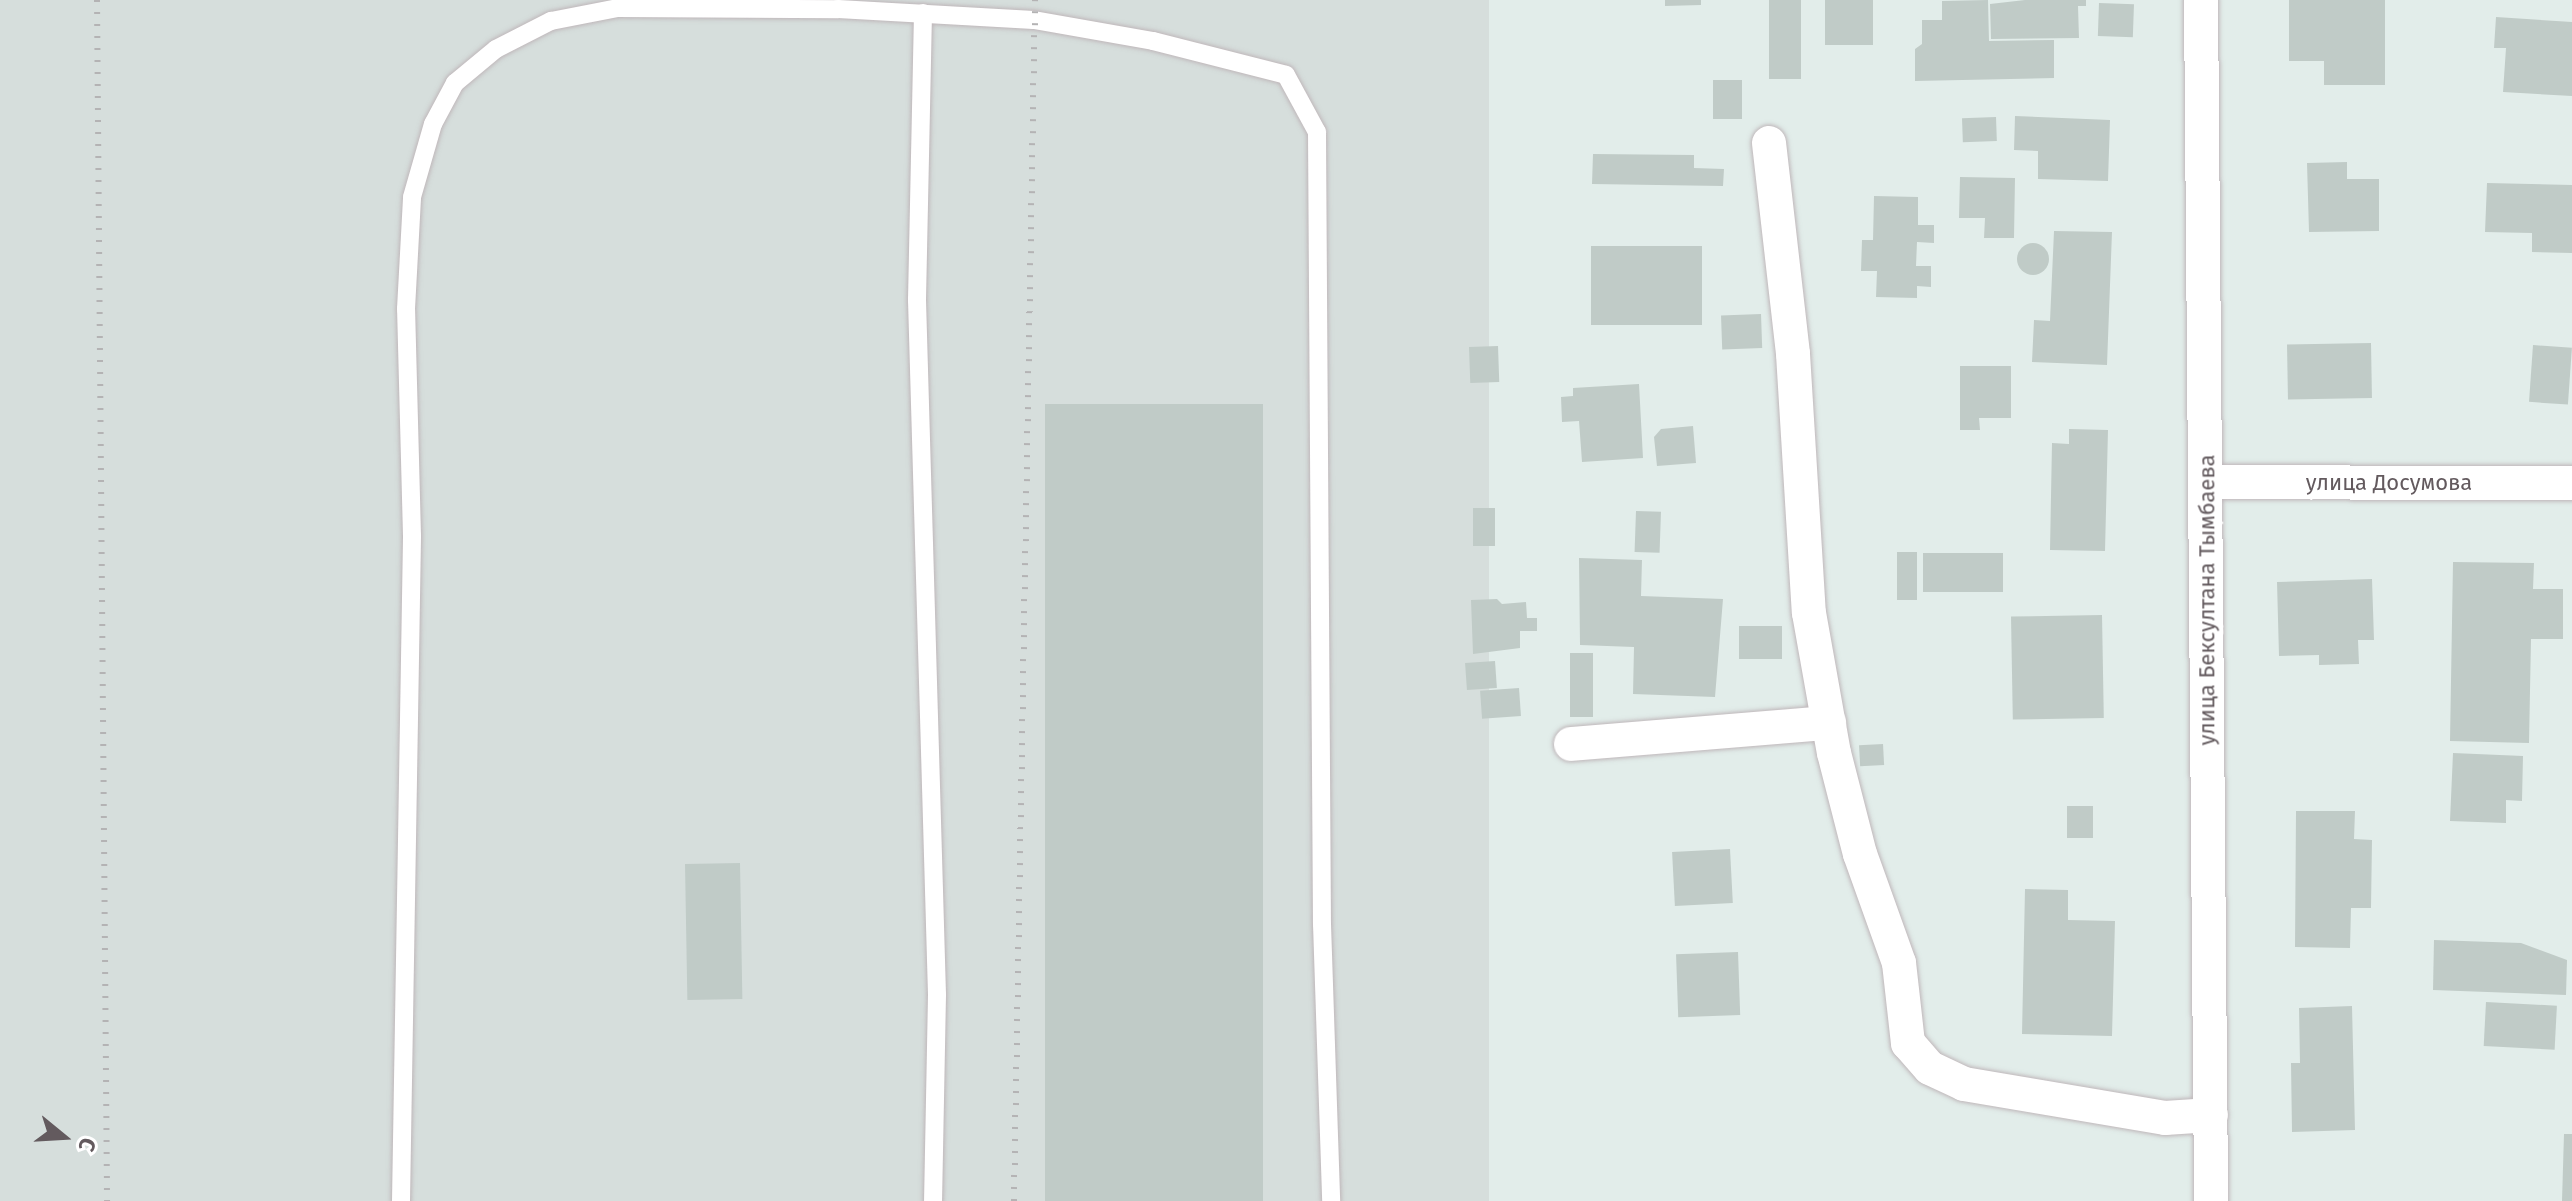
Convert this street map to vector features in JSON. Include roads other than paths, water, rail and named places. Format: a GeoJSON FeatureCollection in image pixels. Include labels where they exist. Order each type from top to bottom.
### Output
{"type":"FeatureCollection","features":[{"type":"Feature","properties":{"kind":"street","name":"улица Бексултана Тымбаева"},"geometry":{"type":"LineString","coordinates":[[2201,0],[2211,1201]]}},
{"type":"Feature","properties":{"kind":"street"},"geometry":{"type":"LineString","coordinates":[[1769,143],[1793,354],[1809,613],[1829,723],[1860,854],[1899,963],[1908,1043],[1930,1068],[1964,1084],[2019,1096],[2165,1118],[2211,1115]]}},
{"type":"Feature","properties":{"kind":"street","name":"улица Досумова"},"geometry":{"type":"LineString","coordinates":[[2206,482],[2572,483]]}},
{"type":"Feature","properties":{"kind":"street"},"geometry":{"type":"LineString","coordinates":[[1571,744],[1829,723]]}},
{"type":"Feature","properties":{"kind":"lane"},"geometry":{"type":"LineString","coordinates":[[401,1201],[412,536],[406,309],[412,197],[433,124],[455,83],[496,49],[551,21],[618,8],[923,13],[1034,20],[1153,41],[1286,75],[1317,132],[1322,924],[1331,1201]]}},
{"type":"Feature","properties":{"kind":"lane"},"geometry":{"type":"LineString","coordinates":[[923,13],[917,300],[937,995],[933,1201]]}},
{"type":"Feature","properties":{"kind":"railway"},"geometry":{"type":"LineString","coordinates":[[97,0],[107,1201]]}},
{"type":"Feature","properties":{"kind":"railway"},"geometry":{"type":"LineString","coordinates":[[1014,1201],[1035,0]]}}]}
